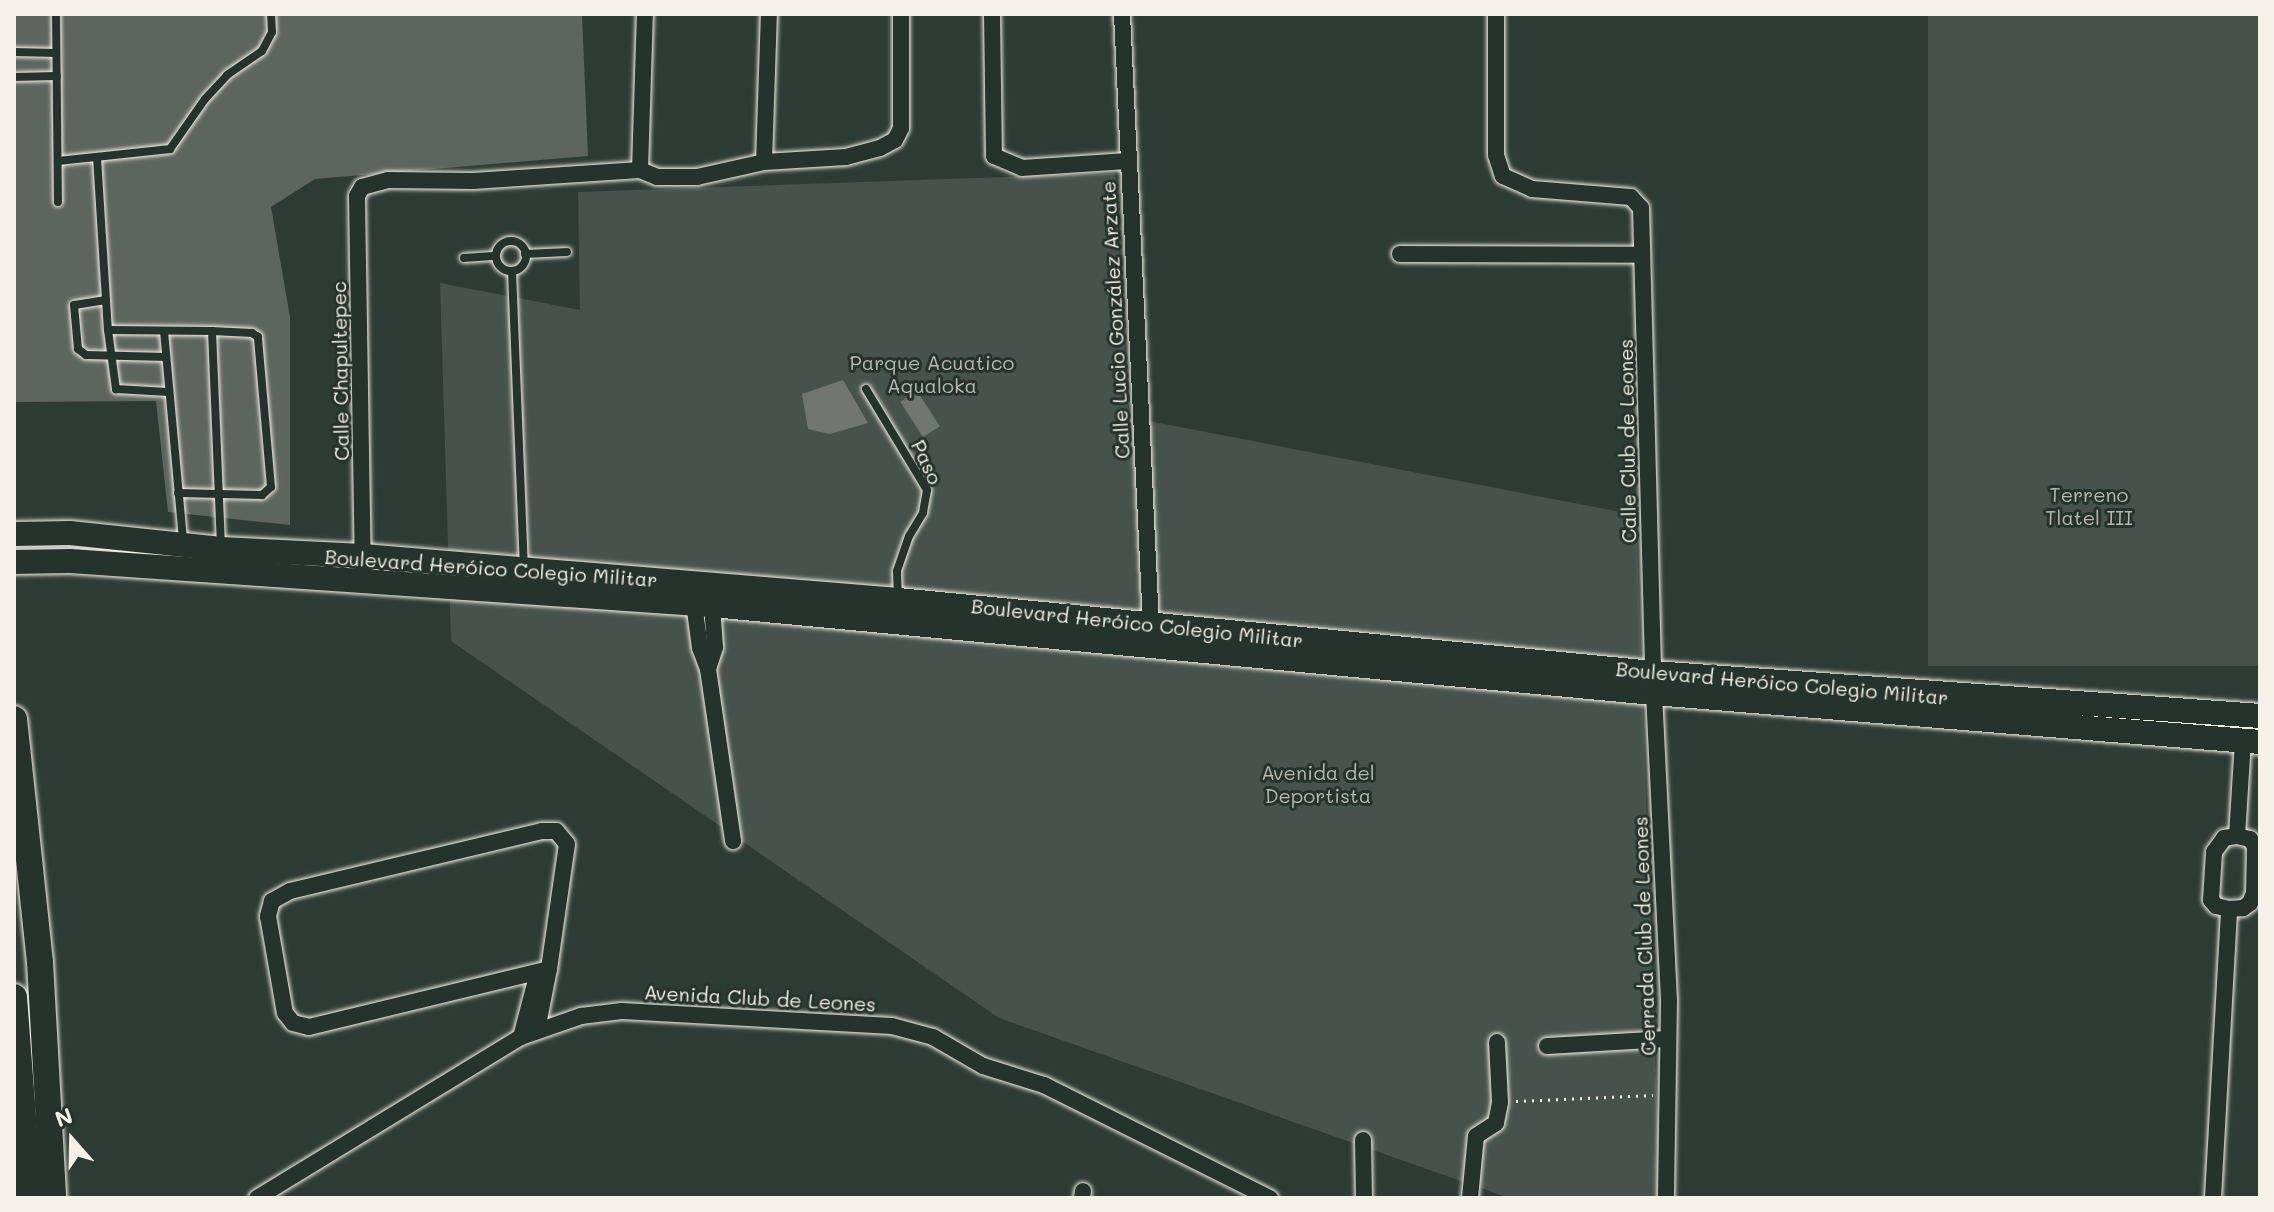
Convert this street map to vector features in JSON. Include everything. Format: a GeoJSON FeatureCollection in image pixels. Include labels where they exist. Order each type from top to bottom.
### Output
{"type":"FeatureCollection","features":[{"type":"Feature","properties":{"kind":"main road","name":"Boulevard Heróico Colegio Militar"},"geometry":{"type":"LineString","coordinates":[[14,534],[70,533],[703,604],[1654,683],[2251,741]]}},
{"type":"Feature","properties":{"kind":"main road","name":"Boulevard Heróico Colegio Militar"},"geometry":{"type":"LineString","coordinates":[[14,562],[524,570],[1151,624],[1654,683],[2260,716]]}},
{"type":"Feature","properties":{"kind":"main road"},"geometry":{"type":"LineString","coordinates":[[14,719],[40,962],[53,1198]]}},
{"type":"Feature","properties":{"kind":"main road"},"geometry":{"type":"LineString","coordinates":[[14,997],[29,1198]]}},
{"type":"Feature","properties":{"kind":"street"},"geometry":{"type":"LineString","coordinates":[[645,14],[640,170],[657,177],[697,177],[764,162],[846,157],[880,148],[895,140],[901,128],[901,14]]}},
{"type":"Feature","properties":{"kind":"street"},"geometry":{"type":"LineString","coordinates":[[764,162],[769,14]]}},
{"type":"Feature","properties":{"kind":"street"},"geometry":{"type":"LineString","coordinates":[[992,14],[994,156],[1022,168],[1127,161]]}},
{"type":"Feature","properties":{"kind":"street","name":"Calle Lucio González Arzate"},"geometry":{"type":"LineString","coordinates":[[1122,14],[1151,624]]}},
{"type":"Feature","properties":{"kind":"street","name":"Calle Club de Leones"},"geometry":{"type":"LineString","coordinates":[[1496,14],[1496,155],[1503,176],[1532,189],[1631,197],[1641,208],[1654,683]]}},
{"type":"Feature","properties":{"kind":"street","name":"Calle Chapultepec"},"geometry":{"type":"LineString","coordinates":[[363,568],[357,196],[362,187],[388,180],[473,181],[640,170]]}},
{"type":"Feature","properties":{"kind":"street"},"geometry":{"type":"LineString","coordinates":[[1400,254],[1642,255]]}},
{"type":"Feature","properties":{"kind":"street"},"geometry":{"type":"LineString","coordinates":[[703,604],[700,648],[708,669],[733,841]]}},
{"type":"Feature","properties":{"kind":"street","name":"Cerrada Club de Leones"},"geometry":{"type":"LineString","coordinates":[[1654,683],[1668,1039],[1666,1198]]}},
{"type":"Feature","properties":{"kind":"street"},"geometry":{"type":"LineString","coordinates":[[2237,836],[2251,741]]}},
{"type":"Feature","properties":{"kind":"street"},"geometry":{"type":"LineString","coordinates":[[537,1030],[543,970],[567,844],[556,831],[542,831],[290,891],[272,901],[268,916],[285,1013],[293,1023],[309,1027],[543,970]]}},
{"type":"Feature","properties":{"kind":"street"},"geometry":{"type":"LineString","coordinates":[[2237,836],[2250,839],[2255,846],[2254,893],[2250,903],[2243,908],[2229,909],[2216,906],[2211,900],[2213,866],[2216,846],[2224,838],[2237,836]]}},
{"type":"Feature","properties":{"kind":"street"},"geometry":{"type":"LineString","coordinates":[[2213,1198],[2229,909]]}},
{"type":"Feature","properties":{"kind":"street"},"geometry":{"type":"LineString","coordinates":[[521,1037],[543,970]]}},
{"type":"Feature","properties":{"kind":"street","name":"Avenida Club de Leones"},"geometry":{"type":"LineString","coordinates":[[257,1198],[521,1037],[581,1016],[622,1011],[892,1026],[933,1037],[983,1066],[1044,1085],[1270,1198]]}},
{"type":"Feature","properties":{"kind":"street"},"geometry":{"type":"LineString","coordinates":[[1547,1046],[1668,1039]]}},
{"type":"Feature","properties":{"kind":"street"},"geometry":{"type":"LineString","coordinates":[[1470,1198],[1476,1136],[1496,1123],[1500,1102],[1497,1042]]}},
{"type":"Feature","properties":{"kind":"street"},"geometry":{"type":"LineString","coordinates":[[1363,1140],[1364,1198]]}},
{"type":"Feature","properties":{"kind":"lane"},"geometry":{"type":"LineString","coordinates":[[56,14],[58,202]]}},
{"type":"Feature","properties":{"kind":"lane"},"geometry":{"type":"LineString","coordinates":[[58,161],[170,149],[205,99],[227,75],[262,51],[272,32],[271,14]]}},
{"type":"Feature","properties":{"kind":"lane"},"geometry":{"type":"LineString","coordinates":[[14,52],[56,53]]}},
{"type":"Feature","properties":{"kind":"lane"},"geometry":{"type":"LineString","coordinates":[[14,77],[57,76]]}},
{"type":"Feature","properties":{"kind":"lane"},"geometry":{"type":"LineString","coordinates":[[97,157],[114,385],[119,392],[168,392]]}},
{"type":"Feature","properties":{"kind":"lane"},"geometry":{"type":"LineString","coordinates":[[506,242],[519,244],[525,254],[523,265],[512,271],[500,267],[496,256],[506,242]]}},
{"type":"Feature","properties":{"kind":"lane"},"geometry":{"type":"LineString","coordinates":[[525,254],[567,252]]}},
{"type":"Feature","properties":{"kind":"lane"},"geometry":{"type":"LineString","coordinates":[[464,258],[496,256]]}},
{"type":"Feature","properties":{"kind":"lane"},"geometry":{"type":"LineString","coordinates":[[512,271],[524,570]]}},
{"type":"Feature","properties":{"kind":"lane"},"geometry":{"type":"LineString","coordinates":[[106,300],[74,305],[75,341],[86,355],[166,357]]}},
{"type":"Feature","properties":{"kind":"lane"},"geometry":{"type":"LineString","coordinates":[[108,330],[212,331],[252,333],[258,337],[271,487],[262,495],[178,493]]}},
{"type":"Feature","properties":{"kind":"lane"},"geometry":{"type":"LineString","coordinates":[[164,331],[183,545]]}},
{"type":"Feature","properties":{"kind":"lane"},"geometry":{"type":"LineString","coordinates":[[212,331],[221,549]]}},
{"type":"Feature","properties":{"kind":"lane","name":"Paso"},"geometry":{"type":"LineString","coordinates":[[866,389],[927,490],[923,513],[909,536],[897,571],[898,600]]}},
{"type":"Feature","properties":{"kind":"path"},"geometry":{"type":"LineString","coordinates":[[1500,1102],[1668,1095]]}},
{"type":"Feature","properties":{"kind":"green space","name":"Terreno Tlatel III"},"geometry":{"type":"Polygon","coordinates":[[[1928,14],[2260,14],[2260,666],[1928,666],[1928,14]]]}},
{"type":"Feature","properties":{"kind":"green space","name":"Avenida del Deportista"},"geometry":{"type":"Polygon","coordinates":[[[1115,173],[1128,417],[1636,515],[1660,1198],[1509,1198],[999,1018],[451,641],[440,283],[580,310],[578,192],[1115,173]]]}},
{"type":"Feature","properties":{"kind":"shaded area"},"geometry":{"type":"Polygon","coordinates":[[[843,380],[868,423],[830,434],[808,429],[802,394],[843,380]]]}},
{"type":"Feature","properties":{"kind":"shaded area"},"geometry":{"type":"Polygon","coordinates":[[[917,391],[940,426],[923,437],[900,402],[917,391]]]}},
{"type":"Feature","properties":{"kind":"building"},"geometry":{"type":"Polygon","coordinates":[[[14,14],[582,14],[588,156],[315,179],[271,207],[290,317],[290,525],[168,512],[156,401],[14,402],[14,14]]]}},
{"type":"Feature","properties":{"kind":"park label","name":"Parque Acuatico Aqualoka"},"geometry":{"type":"Point","coordinates":[932,374]}}]}
